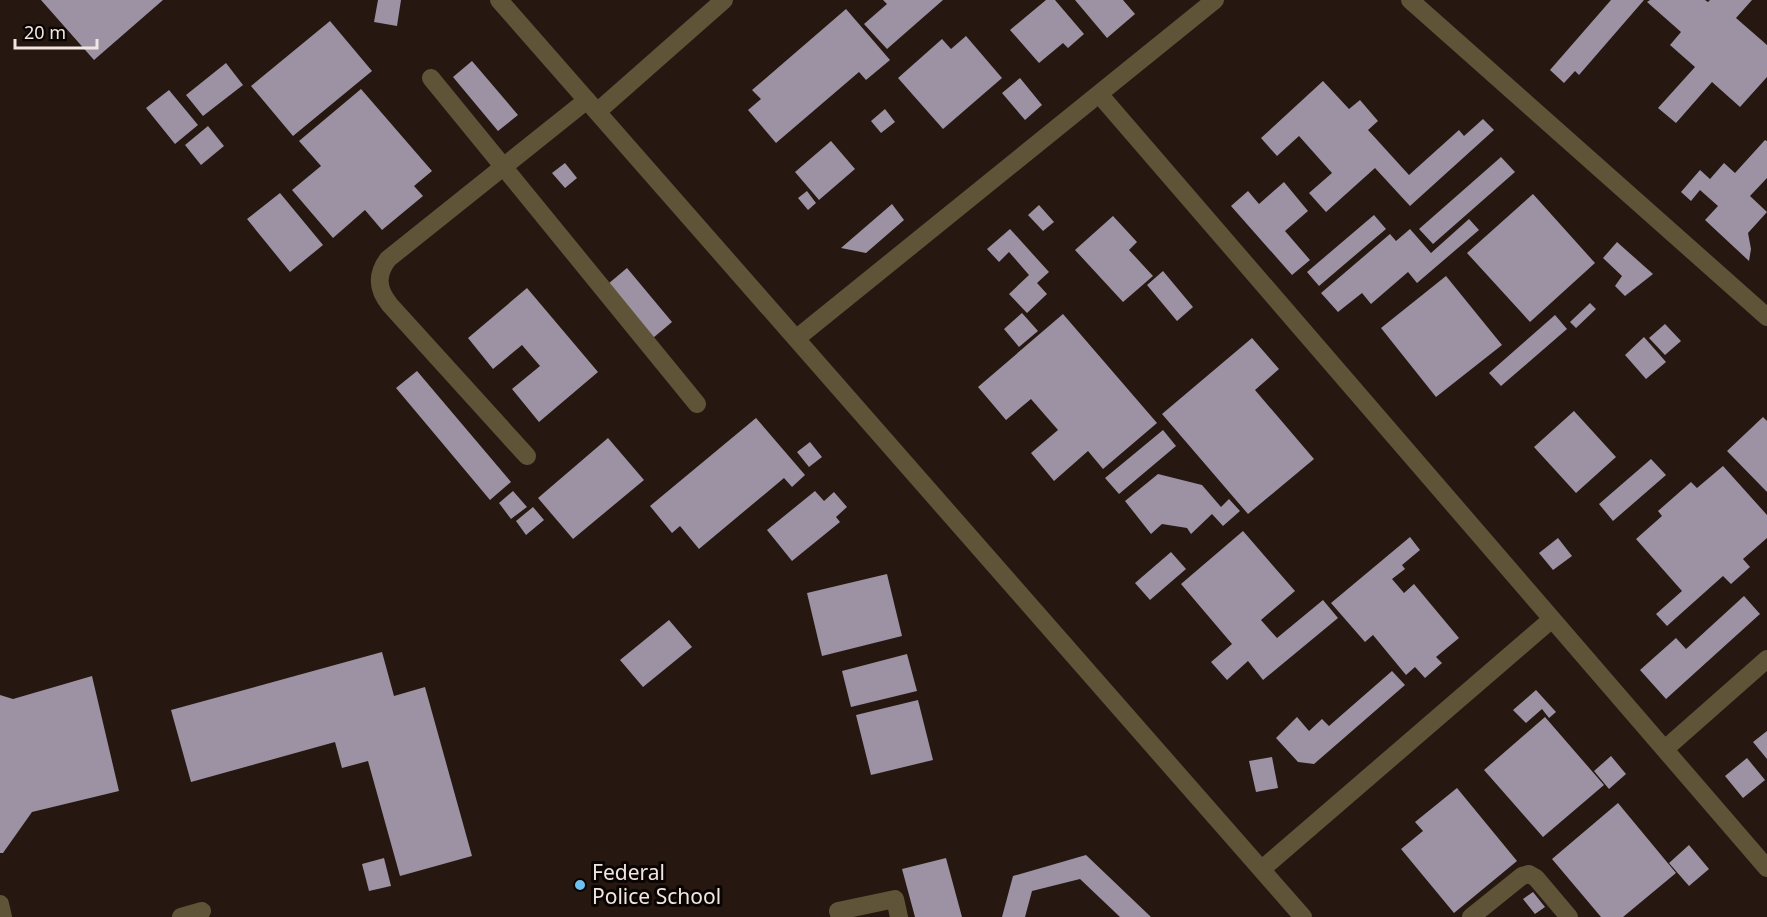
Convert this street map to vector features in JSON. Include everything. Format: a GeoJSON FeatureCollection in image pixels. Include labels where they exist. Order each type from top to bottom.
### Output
{"type":"FeatureCollection","features":[{"type":"Feature","properties":{"kind":"street"},"geometry":{"type":"LineString","coordinates":[[499,0],[1302,917]]}},
{"type":"Feature","properties":{"kind":"street"},"geometry":{"type":"LineString","coordinates":[[527,456],[383,297],[379,287],[382,267],[388,259],[502,165],[592,106],[724,0]]}},
{"type":"Feature","properties":{"kind":"street"},"geometry":{"type":"LineString","coordinates":[[797,339],[1215,0]]}},
{"type":"Feature","properties":{"kind":"street"},"geometry":{"type":"LineString","coordinates":[[1410,0],[1767,317]]}},
{"type":"Feature","properties":{"kind":"street"},"geometry":{"type":"LineString","coordinates":[[431,78],[697,404]]}},
{"type":"Feature","properties":{"kind":"street"},"geometry":{"type":"LineString","coordinates":[[1099,94],[1767,868]]}},
{"type":"Feature","properties":{"kind":"street"},"geometry":{"type":"LineString","coordinates":[[1262,869],[1552,619]]}},
{"type":"Feature","properties":{"kind":"street"},"geometry":{"type":"LineString","coordinates":[[1665,749],[1767,659]]}},
{"type":"Feature","properties":{"kind":"street"},"geometry":{"type":"LineString","coordinates":[[1471,917],[1522,876],[1529,874],[1536,878],[1569,917]]}},
{"type":"Feature","properties":{"kind":"street"},"geometry":{"type":"LineString","coordinates":[[840,917],[838,911],[895,899],[899,917]]}},
{"type":"Feature","properties":{"kind":"street"},"geometry":{"type":"LineString","coordinates":[[0,903],[3,917]]}},
{"type":"Feature","properties":{"kind":"street"},"geometry":{"type":"LineString","coordinates":[[181,917],[202,911]]}},
{"type":"Feature","properties":{"kind":"building"},"geometry":{"type":"Polygon","coordinates":[[[41,0],[163,0],[94,60],[41,0]]]}},
{"type":"Feature","properties":{"kind":"building"},"geometry":{"type":"Polygon","coordinates":[[[378,0],[401,0],[397,26],[374,22],[378,0]]]}},
{"type":"Feature","properties":{"kind":"building"},"geometry":{"type":"Polygon","coordinates":[[[883,0],[943,0],[887,49],[864,24],[887,4],[883,0]]]}},
{"type":"Feature","properties":{"kind":"building"},"geometry":{"type":"Polygon","coordinates":[[[1046,0],[1055,0],[1084,34],[1068,48],[1063,43],[1039,63],[1010,30],[1046,0]]]}},
{"type":"Feature","properties":{"kind":"building"},"geometry":{"type":"Polygon","coordinates":[[[1075,0],[1123,0],[1135,14],[1107,38],[1075,0]]]}},
{"type":"Feature","properties":{"kind":"building"},"geometry":{"type":"Polygon","coordinates":[[[1611,0],[1644,0],[1579,75],[1575,71],[1564,83],[1550,70],[1611,0]]]}},
{"type":"Feature","properties":{"kind":"building"},"geometry":{"type":"Polygon","coordinates":[[[1650,0],[1705,0],[1708,2],[1710,0],[1752,0],[1736,18],[1767,45],[1767,77],[1740,107],[1712,82],[1676,123],[1658,108],[1695,67],[1670,45],[1681,32],[1647,2],[1650,0]]]}},
{"type":"Feature","properties":{"kind":"building"},"geometry":{"type":"Polygon","coordinates":[[[846,9],[890,60],[866,80],[859,72],[776,143],[748,110],[761,99],[752,90],[846,9]]]}},
{"type":"Feature","properties":{"kind":"building"},"geometry":{"type":"Polygon","coordinates":[[[330,21],[372,71],[293,136],[251,86],[330,21]]]}},
{"type":"Feature","properties":{"kind":"building"},"geometry":{"type":"Polygon","coordinates":[[[966,36],[1002,78],[943,129],[898,78],[942,39],[951,49],[966,36]]]}},
{"type":"Feature","properties":{"kind":"building"},"geometry":{"type":"Polygon","coordinates":[[[472,61],[518,115],[498,131],[453,77],[472,61]]]}},
{"type":"Feature","properties":{"kind":"building"},"geometry":{"type":"Polygon","coordinates":[[[226,63],[243,85],[203,116],[186,95],[226,63]]]}},
{"type":"Feature","properties":{"kind":"building"},"geometry":{"type":"Polygon","coordinates":[[[1020,78],[1042,105],[1025,120],[1002,93],[1020,78]]]}},
{"type":"Feature","properties":{"kind":"building"},"geometry":{"type":"Polygon","coordinates":[[[1323,81],[1349,109],[1360,100],[1378,121],[1368,130],[1409,175],[1459,130],[1464,136],[1483,119],[1494,130],[1410,206],[1375,168],[1326,212],[1309,193],[1332,173],[1299,136],[1277,156],[1261,138],[1323,81]]]}},
{"type":"Feature","properties":{"kind":"building"},"geometry":{"type":"Polygon","coordinates":[[[361,89],[432,171],[414,186],[423,196],[382,230],[365,210],[333,238],[292,190],[321,166],[299,141],[361,89]]]}},
{"type":"Feature","properties":{"kind":"building"},"geometry":{"type":"Polygon","coordinates":[[[169,90],[198,125],[175,144],[146,108],[169,90]]]}},
{"type":"Feature","properties":{"kind":"building"},"geometry":{"type":"Polygon","coordinates":[[[885,109],[895,122],[881,133],[871,121],[885,109]]]}},
{"type":"Feature","properties":{"kind":"building"},"geometry":{"type":"Polygon","coordinates":[[[208,126],[224,146],[201,165],[185,145],[208,126]]]}},
{"type":"Feature","properties":{"kind":"building"},"geometry":{"type":"Polygon","coordinates":[[[1765,140],[1767,141],[1767,178],[1750,196],[1767,212],[1748,233],[1751,249],[1749,261],[1705,220],[1718,206],[1700,190],[1691,201],[1681,192],[1700,170],[1710,179],[1724,163],[1735,173],[1765,140]]]}},
{"type":"Feature","properties":{"kind":"building"},"geometry":{"type":"Polygon","coordinates":[[[831,141],[855,169],[819,200],[795,172],[831,141]]]}},
{"type":"Feature","properties":{"kind":"building"},"geometry":{"type":"Polygon","coordinates":[[[1501,157],[1515,172],[1433,244],[1419,229],[1501,157]]]}},
{"type":"Feature","properties":{"kind":"building"},"geometry":{"type":"Polygon","coordinates":[[[565,163],[577,178],[565,188],[552,173],[565,163]]]}},
{"type":"Feature","properties":{"kind":"building"},"geometry":{"type":"Polygon","coordinates":[[[1284,182],[1308,211],[1285,231],[1310,260],[1292,275],[1231,206],[1248,191],[1259,204],[1284,182]]]}},
{"type":"Feature","properties":{"kind":"building"},"geometry":{"type":"Polygon","coordinates":[[[807,191],[816,203],[808,210],[798,198],[807,191]]]}},
{"type":"Feature","properties":{"kind":"building"},"geometry":{"type":"Polygon","coordinates":[[[280,193],[323,245],[290,272],[247,219],[280,193]]]}},
{"type":"Feature","properties":{"kind":"building"},"geometry":{"type":"Polygon","coordinates":[[[1533,194],[1595,263],[1530,322],[1467,253],[1533,194]]]}},
{"type":"Feature","properties":{"kind":"building"},"geometry":{"type":"Polygon","coordinates":[[[892,204],[904,220],[866,253],[841,248],[892,204]]]}},
{"type":"Feature","properties":{"kind":"building"},"geometry":{"type":"Polygon","coordinates":[[[1039,205],[1054,222],[1043,231],[1028,215],[1039,205]]]}},
{"type":"Feature","properties":{"kind":"building"},"geometry":{"type":"Polygon","coordinates":[[[1374,215],[1386,229],[1319,286],[1307,272],[1374,215]]]}},
{"type":"Feature","properties":{"kind":"building"},"geometry":{"type":"Polygon","coordinates":[[[1113,216],[1137,242],[1129,250],[1153,276],[1123,302],[1075,250],[1113,216]]]}},
{"type":"Feature","properties":{"kind":"building"},"geometry":{"type":"Polygon","coordinates":[[[1469,219],[1479,230],[1417,283],[1408,272],[1371,304],[1362,293],[1338,312],[1321,293],[1390,234],[1396,241],[1410,229],[1431,253],[1469,219]]]}},
{"type":"Feature","properties":{"kind":"building"},"geometry":{"type":"Polygon","coordinates":[[[1010,229],[1049,272],[1037,283],[1047,294],[1027,313],[1009,294],[1029,275],[1009,252],[999,262],[987,249],[1010,229]]]}},
{"type":"Feature","properties":{"kind":"building"},"geometry":{"type":"Polygon","coordinates":[[[1617,242],[1653,274],[1625,296],[1615,286],[1622,276],[1603,258],[1617,242]]]}},
{"type":"Feature","properties":{"kind":"building"},"geometry":{"type":"Polygon","coordinates":[[[627,268],[672,322],[653,338],[608,284],[627,268]]]}},
{"type":"Feature","properties":{"kind":"building"},"geometry":{"type":"Polygon","coordinates":[[[1163,271],[1193,307],[1177,321],[1147,285],[1163,271]]]}},
{"type":"Feature","properties":{"kind":"building"},"geometry":{"type":"Polygon","coordinates":[[[1446,276],[1502,345],[1436,397],[1381,328],[1446,276]]]}},
{"type":"Feature","properties":{"kind":"building"},"geometry":{"type":"Polygon","coordinates":[[[527,288],[598,372],[539,422],[512,389],[540,366],[522,345],[493,369],[468,338],[527,288]]]}},
{"type":"Feature","properties":{"kind":"building"},"geometry":{"type":"Polygon","coordinates":[[[1590,303],[1596,309],[1576,328],[1570,322],[1590,303]]]}},
{"type":"Feature","properties":{"kind":"building"},"geometry":{"type":"Polygon","coordinates":[[[1022,313],[1038,331],[1019,347],[1004,329],[1022,313]]]}},
{"type":"Feature","properties":{"kind":"building"},"geometry":{"type":"Polygon","coordinates":[[[1063,314],[1157,423],[1103,469],[1088,451],[1054,481],[1031,453],[1058,430],[1031,399],[1006,420],[978,387],[1063,314]]]}},
{"type":"Feature","properties":{"kind":"building"},"geometry":{"type":"Polygon","coordinates":[[[1555,315],[1567,329],[1501,386],[1489,373],[1555,315]]]}},
{"type":"Feature","properties":{"kind":"building"},"geometry":{"type":"Polygon","coordinates":[[[1665,324],[1681,341],[1665,355],[1649,338],[1665,324]]]}},
{"type":"Feature","properties":{"kind":"building"},"geometry":{"type":"Polygon","coordinates":[[[1644,337],[1666,362],[1646,379],[1625,355],[1644,337]]]}},
{"type":"Feature","properties":{"kind":"building"},"geometry":{"type":"Polygon","coordinates":[[[1252,338],[1279,369],[1255,390],[1314,459],[1248,514],[1162,414],[1252,338]]]}},
{"type":"Feature","properties":{"kind":"building"},"geometry":{"type":"Polygon","coordinates":[[[417,371],[511,482],[490,500],[396,388],[417,371]]]}},
{"type":"Feature","properties":{"kind":"building"},"geometry":{"type":"Polygon","coordinates":[[[1574,411],[1616,457],[1576,493],[1534,447],[1574,411]]]}},
{"type":"Feature","properties":{"kind":"building"},"geometry":{"type":"Polygon","coordinates":[[[1763,417],[1767,421],[1767,492],[1727,451],[1763,417]]]}},
{"type":"Feature","properties":{"kind":"building"},"geometry":{"type":"Polygon","coordinates":[[[756,418],[805,475],[792,487],[784,478],[699,549],[680,526],[672,533],[650,506],[756,418]]]}},
{"type":"Feature","properties":{"kind":"building"},"geometry":{"type":"Polygon","coordinates":[[[1163,430],[1176,446],[1119,494],[1105,478],[1163,430]]]}},
{"type":"Feature","properties":{"kind":"building"},"geometry":{"type":"Polygon","coordinates":[[[608,438],[644,480],[573,539],[538,498],[608,438]]]}},
{"type":"Feature","properties":{"kind":"building"},"geometry":{"type":"Polygon","coordinates":[[[810,442],[822,457],[809,467],[797,452],[810,442]]]}},
{"type":"Feature","properties":{"kind":"building"},"geometry":{"type":"Polygon","coordinates":[[[1651,459],[1666,475],[1613,521],[1599,504],[1651,459]]]}},
{"type":"Feature","properties":{"kind":"building"},"geometry":{"type":"Polygon","coordinates":[[[1723,466],[1767,515],[1767,538],[1743,559],[1750,567],[1731,584],[1723,576],[1667,626],[1656,614],[1682,591],[1636,539],[1662,516],[1658,511],[1691,482],[1697,488],[1723,466]]]}},
{"type":"Feature","properties":{"kind":"building"},"geometry":{"type":"Polygon","coordinates":[[[1158,474],[1202,485],[1221,507],[1229,499],[1240,511],[1223,526],[1212,514],[1191,534],[1187,528],[1162,524],[1151,534],[1125,501],[1158,474]]]}},
{"type":"Feature","properties":{"kind":"building"},"geometry":{"type":"Polygon","coordinates":[[[513,491],[527,507],[511,519],[499,503],[513,491]]]}},
{"type":"Feature","properties":{"kind":"building"},"geometry":{"type":"Polygon","coordinates":[[[815,491],[824,501],[834,492],[847,507],[836,517],[840,522],[792,561],[767,530],[815,491]]]}},
{"type":"Feature","properties":{"kind":"building"},"geometry":{"type":"Polygon","coordinates":[[[533,507],[544,520],[526,535],[516,521],[533,507]]]}},
{"type":"Feature","properties":{"kind":"building"},"geometry":{"type":"Polygon","coordinates":[[[1243,531],[1295,591],[1261,620],[1277,638],[1323,600],[1338,618],[1263,680],[1248,661],[1227,680],[1211,662],[1232,644],[1181,584],[1243,531]]]}},
{"type":"Feature","properties":{"kind":"building"},"geometry":{"type":"Polygon","coordinates":[[[1410,537],[1420,550],[1402,565],[1405,569],[1392,579],[1404,593],[1414,584],[1459,638],[1436,657],[1442,663],[1425,678],[1415,667],[1406,675],[1373,635],[1365,642],[1331,603],[1410,537]]]}},
{"type":"Feature","properties":{"kind":"building"},"geometry":{"type":"Polygon","coordinates":[[[1558,538],[1572,556],[1553,570],[1539,553],[1558,538]]]}},
{"type":"Feature","properties":{"kind":"building"},"geometry":{"type":"Polygon","coordinates":[[[1171,552],[1186,569],[1150,600],[1135,583],[1171,552]]]}},
{"type":"Feature","properties":{"kind":"building"},"geometry":{"type":"Polygon","coordinates":[[[887,574],[902,636],[822,656],[807,593],[887,574]]]}},
{"type":"Feature","properties":{"kind":"building"},"geometry":{"type":"Polygon","coordinates":[[[1744,596],[1760,614],[1666,699],[1640,670],[1676,638],[1686,649],[1744,596]]]}},
{"type":"Feature","properties":{"kind":"building"},"geometry":{"type":"Polygon","coordinates":[[[669,620],[692,647],[643,687],[620,660],[669,620]]]}},
{"type":"Feature","properties":{"kind":"building"},"geometry":{"type":"Polygon","coordinates":[[[382,652],[394,696],[425,687],[472,856],[400,876],[368,761],[342,768],[335,742],[191,782],[171,710],[382,652]]]}},
{"type":"Feature","properties":{"kind":"building"},"geometry":{"type":"Polygon","coordinates":[[[907,654],[917,691],[851,707],[842,671],[907,654]]]}},
{"type":"Feature","properties":{"kind":"building"},"geometry":{"type":"Polygon","coordinates":[[[1392,671],[1405,685],[1314,764],[1298,762],[1276,738],[1297,717],[1309,731],[1322,719],[1329,726],[1392,671]]]}},
{"type":"Feature","properties":{"kind":"building"},"geometry":{"type":"Polygon","coordinates":[[[92,676],[119,791],[32,812],[3,853],[0,853],[0,695],[13,699],[92,676]]]}},
{"type":"Feature","properties":{"kind":"building"},"geometry":{"type":"Polygon","coordinates":[[[1536,690],[1556,712],[1549,718],[1542,709],[1526,723],[1513,710],[1536,690]]]}},
{"type":"Feature","properties":{"kind":"building"},"geometry":{"type":"Polygon","coordinates":[[[918,700],[933,760],[871,775],[856,715],[918,700]]]}},
{"type":"Feature","properties":{"kind":"building"},"geometry":{"type":"Polygon","coordinates":[[[1545,717],[1604,785],[1543,837],[1484,770],[1545,717]]]}},
{"type":"Feature","properties":{"kind":"building"},"geometry":{"type":"Polygon","coordinates":[[[1767,731],[1767,759],[1753,742],[1767,731]]]}},
{"type":"Feature","properties":{"kind":"building"},"geometry":{"type":"Polygon","coordinates":[[[1611,756],[1626,774],[1609,789],[1594,771],[1611,756]]]}},
{"type":"Feature","properties":{"kind":"building"},"geometry":{"type":"Polygon","coordinates":[[[1272,757],[1278,788],[1256,792],[1249,761],[1272,757]]]}},
{"type":"Feature","properties":{"kind":"building"},"geometry":{"type":"Polygon","coordinates":[[[1747,758],[1765,780],[1743,798],[1725,776],[1747,758]]]}},
{"type":"Feature","properties":{"kind":"building"},"geometry":{"type":"Polygon","coordinates":[[[1457,788],[1517,861],[1454,913],[1401,849],[1423,831],[1415,822],[1457,788]]]}},
{"type":"Feature","properties":{"kind":"building"},"geometry":{"type":"Polygon","coordinates":[[[1618,803],[1676,873],[1623,917],[1601,917],[1552,859],[1618,803]]]}},
{"type":"Feature","properties":{"kind":"building"},"geometry":{"type":"Polygon","coordinates":[[[1689,845],[1709,869],[1689,886],[1669,863],[1689,845]]]}},
{"type":"Feature","properties":{"kind":"building"},"geometry":{"type":"Polygon","coordinates":[[[1086,855],[1151,917],[1120,917],[1080,879],[1032,891],[1025,917],[1002,917],[1013,876],[1086,855]]]}},
{"type":"Feature","properties":{"kind":"building"},"geometry":{"type":"Polygon","coordinates":[[[384,858],[391,886],[369,891],[362,864],[384,858]]]}},
{"type":"Feature","properties":{"kind":"building"},"geometry":{"type":"Polygon","coordinates":[[[946,858],[962,917],[915,917],[902,869],[946,858]]]}},
{"type":"Feature","properties":{"kind":"building"},"geometry":{"type":"Polygon","coordinates":[[[1533,892],[1545,907],[1535,914],[1523,899],[1533,892]]]}},
{"type":"Feature","properties":{"kind":"place","name":"Federal Police School"},"geometry":{"type":"Point","coordinates":[580,885]}}]}
